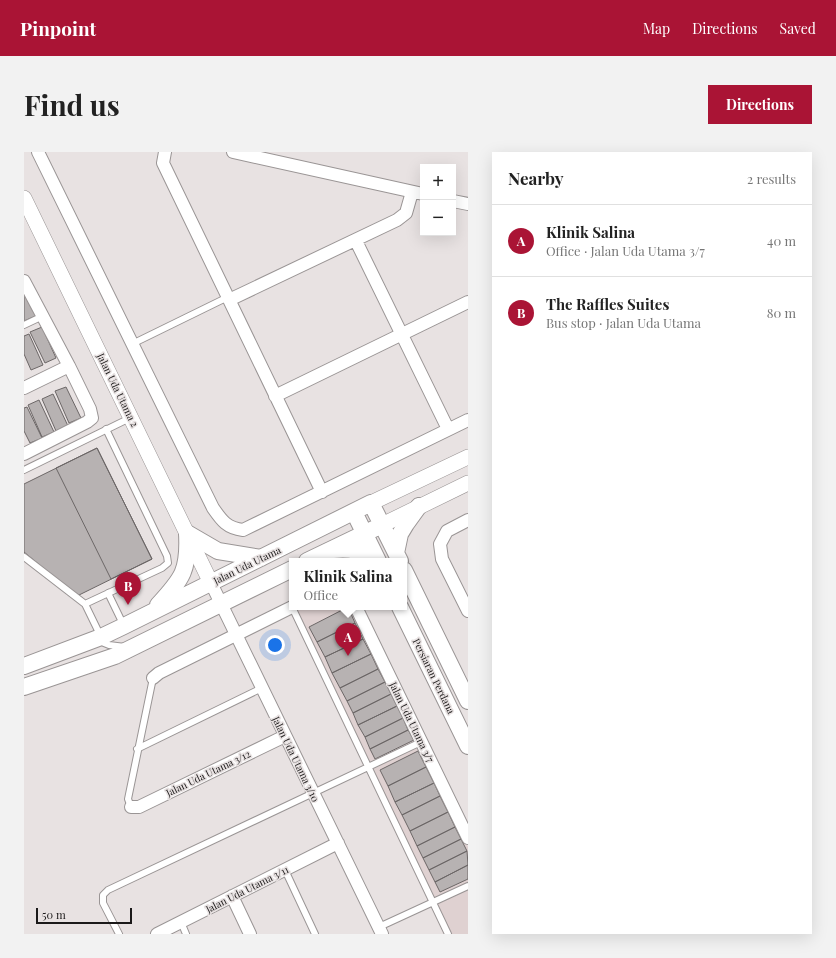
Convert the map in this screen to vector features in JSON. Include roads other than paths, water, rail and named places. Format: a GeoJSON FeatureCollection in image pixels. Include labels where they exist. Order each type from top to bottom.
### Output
{"type":"FeatureCollection","features":[{"type":"Feature","properties":{"kind":"main road"},"geometry":{"type":"LineString","coordinates":[[371,503],[398,557]]}},
{"type":"Feature","properties":{"kind":"main road","name":"Jalan Uda Utama"},"geometry":{"type":"LineString","coordinates":[[24,666],[101,637],[371,503]]}},
{"type":"Feature","properties":{"kind":"main road"},"geometry":{"type":"LineString","coordinates":[[398,557],[400,534],[420,506]]}},
{"type":"Feature","properties":{"kind":"main road"},"geometry":{"type":"LineString","coordinates":[[354,512],[376,558]]}},
{"type":"Feature","properties":{"kind":"main road"},"geometry":{"type":"LineString","coordinates":[[313,558],[382,525]]}},
{"type":"Feature","properties":{"kind":"main road"},"geometry":{"type":"LineString","coordinates":[[187,533],[218,551],[261,558]]}},
{"type":"Feature","properties":{"kind":"main road"},"geometry":{"type":"LineString","coordinates":[[152,612],[175,587],[183,575],[187,558],[187,533]]}},
{"type":"Feature","properties":{"kind":"main road"},"geometry":{"type":"LineString","coordinates":[[329,550],[348,549],[363,552],[374,558]]}},
{"type":"Feature","properties":{"kind":"main road"},"geometry":{"type":"LineString","coordinates":[[24,687],[115,656],[289,569]]}},
{"type":"Feature","properties":{"kind":"main road","name":"Persiaran Perdana"},"geometry":{"type":"LineString","coordinates":[[407,576],[468,702]]}},
{"type":"Feature","properties":{"kind":"main road","name":"Persiaran Perdana"},"geometry":{"type":"LineString","coordinates":[[401,610],[468,746]]}},
{"type":"Feature","properties":{"kind":"street"},"geometry":{"type":"LineString","coordinates":[[38,152],[213,508],[221,520],[233,528],[243,530],[468,420]]}},
{"type":"Feature","properties":{"kind":"street"},"geometry":{"type":"LineString","coordinates":[[165,152],[163,163],[322,492]]}},
{"type":"Feature","properties":{"kind":"street"},"geometry":{"type":"LineString","coordinates":[[228,299],[397,220],[406,213],[418,193],[233,152]]}},
{"type":"Feature","properties":{"kind":"street","name":"Jalan Uda Utama 2"},"geometry":{"type":"LineString","coordinates":[[24,198],[211,583]]}},
{"type":"Feature","properties":{"kind":"street"},"geometry":{"type":"LineString","coordinates":[[456,202],[468,204]]}},
{"type":"Feature","properties":{"kind":"street"},"geometry":{"type":"LineString","coordinates":[[356,240],[448,429]]}},
{"type":"Feature","properties":{"kind":"street"},"geometry":{"type":"LineString","coordinates":[[24,281],[69,366],[90,409],[92,418],[24,454]]}},
{"type":"Feature","properties":{"kind":"street"},"geometry":{"type":"LineString","coordinates":[[276,396],[468,302]]}},
{"type":"Feature","properties":{"kind":"street"},"geometry":{"type":"LineString","coordinates":[[24,388],[69,366]]}},
{"type":"Feature","properties":{"kind":"street","name":"Jalan Uda Utama"},"geometry":{"type":"LineString","coordinates":[[371,503],[468,457]]}},
{"type":"Feature","properties":{"kind":"street"},"geometry":{"type":"LineString","coordinates":[[382,525],[468,483]]}},
{"type":"Feature","properties":{"kind":"street"},"geometry":{"type":"LineString","coordinates":[[468,520],[447,531],[440,544],[442,559],[468,611]]}},
{"type":"Feature","properties":{"kind":"street","name":"Jalan Uda Utama 3/10"},"geometry":{"type":"LineString","coordinates":[[211,583],[380,931]]}},
{"type":"Feature","properties":{"kind":"street"},"geometry":{"type":"LineString","coordinates":[[153,678],[159,673],[289,608]]}},
{"type":"Feature","properties":{"kind":"street","name":"Jalan Uda Utama 3/7"},"geometry":{"type":"LineString","coordinates":[[357,610],[468,838]]}},
{"type":"Feature","properties":{"kind":"street"},"geometry":{"type":"LineString","coordinates":[[445,655],[468,683]]}},
{"type":"Feature","properties":{"kind":"street","name":"Jalan Uda Utama 3/12"},"geometry":{"type":"LineString","coordinates":[[131,807],[139,807],[285,736]]}},
{"type":"Feature","properties":{"kind":"street","name":"Jalan Uda Utama 3/11"},"geometry":{"type":"LineString","coordinates":[[157,934],[338,843]]}},
{"type":"Feature","properties":{"kind":"street"},"geometry":{"type":"LineString","coordinates":[[232,896],[250,934]]}},
{"type":"Feature","properties":{"kind":"lane"},"geometry":{"type":"LineString","coordinates":[[132,344],[228,299]]}},
{"type":"Feature","properties":{"kind":"lane"},"geometry":{"type":"LineString","coordinates":[[24,325],[43,316]]}},
{"type":"Feature","properties":{"kind":"lane"},"geometry":{"type":"LineString","coordinates":[[24,470],[131,417]]}},
{"type":"Feature","properties":{"kind":"lane"},"geometry":{"type":"LineString","coordinates":[[85,604],[162,568],[168,563],[167,556],[106,429]]}},
{"type":"Feature","properties":{"kind":"lane"},"geometry":{"type":"LineString","coordinates":[[24,557],[85,604],[106,645],[133,647]]}},
{"type":"Feature","properties":{"kind":"lane"},"geometry":{"type":"LineString","coordinates":[[108,593],[124,626]]}},
{"type":"Feature","properties":{"kind":"lane"},"geometry":{"type":"LineString","coordinates":[[293,610],[448,934]]}},
{"type":"Feature","properties":{"kind":"lane"},"geometry":{"type":"LineString","coordinates":[[131,807],[128,798],[153,678]]}},
{"type":"Feature","properties":{"kind":"lane"},"geometry":{"type":"LineString","coordinates":[[137,749],[262,688]]}},
{"type":"Feature","properties":{"kind":"lane"},"geometry":{"type":"LineString","coordinates":[[119,934],[103,903],[103,895],[108,890],[422,742]]}},
{"type":"Feature","properties":{"kind":"lane"},"geometry":{"type":"LineString","coordinates":[[285,870],[315,934]]}},
{"type":"Feature","properties":{"kind":"lane"},"geometry":{"type":"LineString","coordinates":[[380,931],[468,886]]}},
{"type":"Feature","properties":{"kind":"lane"},"geometry":{"type":"LineString","coordinates":[[181,922],[186,934]]}},
{"type":"Feature","properties":{"kind":"place","name":"The Raffles Suites"},"geometry":{"type":"Point","coordinates":[128,605]}},
{"type":"Feature","properties":{"kind":"place","name":"Klinik Salina"},"geometry":{"type":"Point","coordinates":[348,656]}}]}
